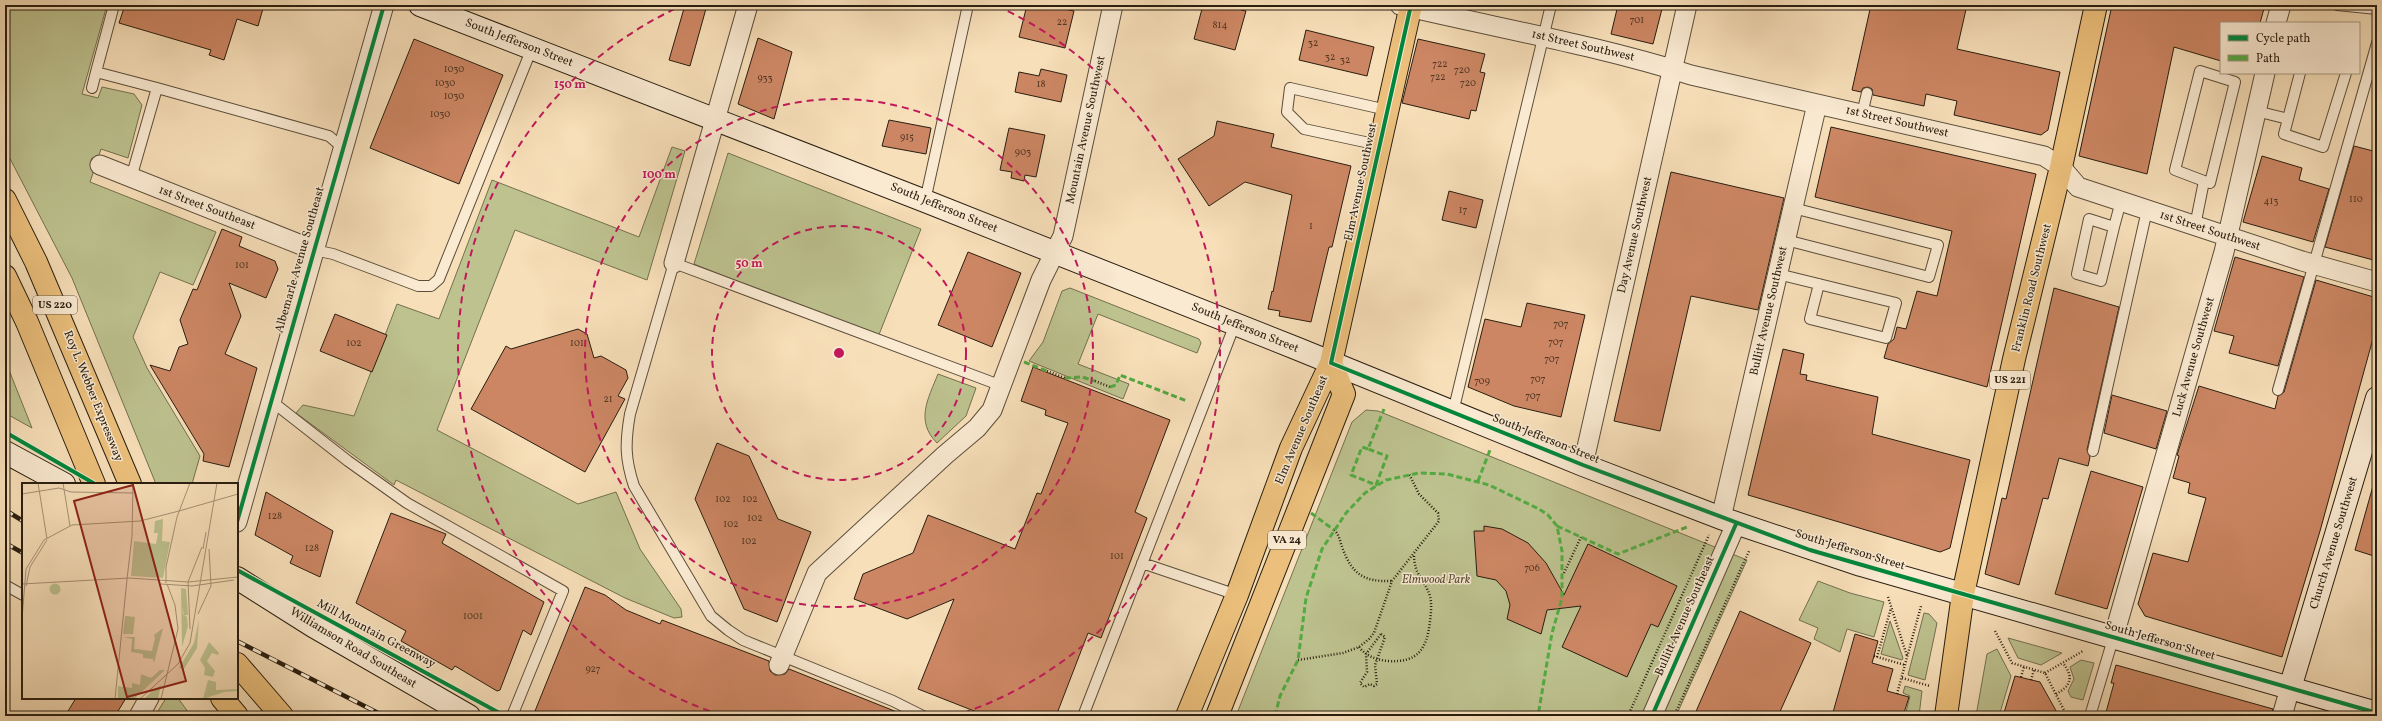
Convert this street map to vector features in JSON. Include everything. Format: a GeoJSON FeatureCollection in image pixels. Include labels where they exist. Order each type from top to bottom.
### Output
{"type":"FeatureCollection","features":[{"type":"Feature","properties":{"kind":"main road","name":"Franklin Road Southwest"},"geometry":{"type":"LineString","coordinates":[[1963,594],[2014,359],[2061,167],[2096,5]]}},
{"type":"Feature","properties":{"kind":"main road","name":"Elm Avenue Southwest"},"geometry":{"type":"LineString","coordinates":[[1331,363],[1387,110],[1407,6]]}},
{"type":"Feature","properties":{"kind":"main road","name":"Roy L. Webber Expressway"},"geometry":{"type":"LineString","coordinates":[[5,200],[36,262],[130,483]]}},
{"type":"Feature","properties":{"kind":"main road","name":"US 220"},"geometry":{"type":"LineString","coordinates":[[5,276],[94,483]]}},
{"type":"Feature","properties":{"kind":"main road","name":"Elm Avenue Southeast"},"geometry":{"type":"LineString","coordinates":[[1187,716],[1237,595],[1292,448],[1331,363]]}},
{"type":"Feature","properties":{"kind":"main road","name":"Elm Avenue Southeast"},"geometry":{"type":"LineString","coordinates":[[1217,716],[1344,394],[1331,363]]}},
{"type":"Feature","properties":{"kind":"main road","name":"US 221"},"geometry":{"type":"LineString","coordinates":[[1946,716],[1963,594]]}},
{"type":"Feature","properties":{"kind":"main road"},"geometry":{"type":"LineString","coordinates":[[238,665],[282,716]]}},
{"type":"Feature","properties":{"kind":"street","name":"Albemarle Avenue Southeast"},"geometry":{"type":"LineString","coordinates":[[238,518],[270,400],[384,5]]}},
{"type":"Feature","properties":{"kind":"street","name":"South Jefferson Street"},"geometry":{"type":"LineString","coordinates":[[420,5],[925,201],[1235,324],[1582,465],[1722,526],[2377,713]]}},
{"type":"Feature","properties":{"kind":"street"},"geometry":{"type":"LineString","coordinates":[[674,263],[717,120],[748,5]]}},
{"type":"Feature","properties":{"kind":"street","name":"Mountain Avenue Southwest"},"geometry":{"type":"LineString","coordinates":[[781,661],[817,573],[945,455],[977,428],[992,410],[1042,280],[1056,254],[1063,236],[1113,5]]}},
{"type":"Feature","properties":{"kind":"street","name":"Day Avenue Southwest"},"geometry":{"type":"LineString","coordinates":[[1582,465],[1687,5]]}},
{"type":"Feature","properties":{"kind":"street"},"geometry":{"type":"LineString","coordinates":[[2276,22],[2281,5]]}},
{"type":"Feature","properties":{"kind":"street","name":"1st Street Southwest"},"geometry":{"type":"LineString","coordinates":[[1407,6],[1544,36],[1818,104],[2044,156],[2061,167],[2078,187],[2228,237],[2377,282]]}},
{"type":"Feature","properties":{"kind":"street","name":"Luck Avenue Southwest"},"geometry":{"type":"LineString","coordinates":[[2114,639],[2228,237],[2265,74]]}},
{"type":"Feature","properties":{"kind":"street","name":"Bullitt Avenue Southwest"},"geometry":{"type":"LineString","coordinates":[[1722,526],[1793,208],[1818,104]]}},
{"type":"Feature","properties":{"kind":"street","name":"1st Street Southeast"},"geometry":{"type":"LineString","coordinates":[[100,165],[314,250]]}},
{"type":"Feature","properties":{"kind":"street","name":"Church Avenue Southwest"},"geometry":{"type":"LineString","coordinates":[[2290,688],[2377,398]]}},
{"type":"Feature","properties":{"kind":"street"},"geometry":{"type":"LineString","coordinates":[[5,452],[62,483]]}},
{"type":"Feature","properties":{"kind":"street","name":"Bullitt Avenue Southeast"},"geometry":{"type":"LineString","coordinates":[[1652,716],[1722,526]]}},
{"type":"Feature","properties":{"kind":"street","name":"Williamson Road Southeast"},"geometry":{"type":"LineString","coordinates":[[238,579],[314,626],[469,716]]}},
{"type":"Feature","properties":{"kind":"street"},"geometry":{"type":"LineString","coordinates":[[2282,716],[2290,688]]}},
{"type":"Feature","properties":{"kind":"street"},"geometry":{"type":"LineString","coordinates":[[139,716],[148,699]]}},
{"type":"Feature","properties":{"kind":"lane"},"geometry":{"type":"LineString","coordinates":[[92,88],[114,5]]}},
{"type":"Feature","properties":{"kind":"lane"},"geometry":{"type":"LineString","coordinates":[[925,201],[968,5]]}},
{"type":"Feature","properties":{"kind":"lane"},"geometry":{"type":"LineString","coordinates":[[1453,412],[1551,5]]}},
{"type":"Feature","properties":{"kind":"lane"},"geometry":{"type":"LineString","coordinates":[[2337,5],[2377,9]]}},
{"type":"Feature","properties":{"kind":"lane"},"geometry":{"type":"LineString","coordinates":[[2278,390],[2377,43]]}},
{"type":"Feature","properties":{"kind":"lane"},"geometry":{"type":"LineString","coordinates":[[314,250],[333,254],[418,286],[431,286],[439,279],[532,48]]}},
{"type":"Feature","properties":{"kind":"lane"},"geometry":{"type":"LineString","coordinates":[[2200,71],[2235,82],[2210,183],[2204,182],[2175,170],[2200,71]]}},
{"type":"Feature","properties":{"kind":"lane"},"geometry":{"type":"LineString","coordinates":[[96,72],[329,136],[343,148]]}},
{"type":"Feature","properties":{"kind":"lane"},"geometry":{"type":"LineString","coordinates":[[2300,74],[2284,134],[2323,147],[2346,74]]}},
{"type":"Feature","properties":{"kind":"lane"},"geometry":{"type":"LineString","coordinates":[[131,178],[157,88]]}},
{"type":"Feature","properties":{"kind":"lane"},"geometry":{"type":"LineString","coordinates":[[1379,145],[1304,129],[1287,112],[1290,88],[1387,110]]}},
{"type":"Feature","properties":{"kind":"lane"},"geometry":{"type":"LineString","coordinates":[[1862,114],[1867,93]]}},
{"type":"Feature","properties":{"kind":"lane"},"geometry":{"type":"LineString","coordinates":[[2256,110],[2288,119]]}},
{"type":"Feature","properties":{"kind":"lane"},"geometry":{"type":"LineString","coordinates":[[2194,226],[2204,182]]}},
{"type":"Feature","properties":{"kind":"lane"},"geometry":{"type":"LineString","coordinates":[[2114,227],[2089,219],[2077,274],[2101,281],[2121,202]]}},
{"type":"Feature","properties":{"kind":"lane"},"geometry":{"type":"LineString","coordinates":[[1786,240],[1929,277],[1938,244],[1793,208]]}},
{"type":"Feature","properties":{"kind":"lane"},"geometry":{"type":"LineString","coordinates":[[2093,451],[2147,210]]}},
{"type":"Feature","properties":{"kind":"lane"},"geometry":{"type":"LineString","coordinates":[[923,716],[893,701],[781,661],[728,630],[711,616],[634,486],[626,463],[626,440],[630,414],[674,263],[1002,386]]}},
{"type":"Feature","properties":{"kind":"lane"},"geometry":{"type":"LineString","coordinates":[[1778,274],[1819,284],[1896,303],[1886,338],[1810,319],[1819,284]]}},
{"type":"Feature","properties":{"kind":"lane"},"geometry":{"type":"LineString","coordinates":[[1083,716],[1235,324]]}},
{"type":"Feature","properties":{"kind":"lane"},"geometry":{"type":"LineString","coordinates":[[270,400],[348,461],[407,503],[563,591],[512,716]]}},
{"type":"Feature","properties":{"kind":"lane"},"geometry":{"type":"LineString","coordinates":[[1142,563],[1237,595]]}},
{"type":"Feature","properties":{"kind":"lane"},"geometry":{"type":"LineString","coordinates":[[5,585],[22,594]]}},
{"type":"Feature","properties":{"kind":"lane"},"geometry":{"type":"LineString","coordinates":[[2090,716],[2114,639]]}},
{"type":"Feature","properties":{"kind":"path"},"geometry":{"type":"LineString","coordinates":[[1047,371],[1065,378]]}},
{"type":"Feature","properties":{"kind":"path"},"geometry":{"type":"LineString","coordinates":[[1095,381],[1110,387]]}},
{"type":"Feature","properties":{"kind":"path"},"geometry":{"type":"LineString","coordinates":[[1298,660],[1343,654],[1359,647],[1374,633],[1392,581],[1436,526],[1440,516],[1436,510],[1419,494],[1409,474]]}},
{"type":"Feature","properties":{"kind":"path"},"geometry":{"type":"LineString","coordinates":[[1628,716],[1722,526]]}},
{"type":"Feature","properties":{"kind":"path"},"geometry":{"type":"LineString","coordinates":[[1334,530],[1339,536],[1348,561],[1359,575],[1371,580],[1392,581]]}},
{"type":"Feature","properties":{"kind":"path"},"geometry":{"type":"LineString","coordinates":[[1564,573],[1580,537]]}},
{"type":"Feature","properties":{"kind":"path"},"geometry":{"type":"LineString","coordinates":[[1674,716],[1749,551]]}},
{"type":"Feature","properties":{"kind":"path"},"geometry":{"type":"LineString","coordinates":[[1359,647],[1366,654],[1377,659],[1396,662],[1409,660],[1419,653],[1427,639],[1431,617],[1430,597],[1416,571],[1414,554]]}},
{"type":"Feature","properties":{"kind":"path"},"geometry":{"type":"LineString","coordinates":[[1888,597],[1908,657]]}},
{"type":"Feature","properties":{"kind":"path"},"geometry":{"type":"LineString","coordinates":[[1897,694],[1921,606]]}},
{"type":"Feature","properties":{"kind":"path"},"geometry":{"type":"LineString","coordinates":[[1891,607],[1875,657],[1905,665]]}},
{"type":"Feature","properties":{"kind":"path"},"geometry":{"type":"LineString","coordinates":[[1995,631],[2012,664],[2045,673],[2083,651]]}},
{"type":"Feature","properties":{"kind":"path"},"geometry":{"type":"LineString","coordinates":[[1383,635],[1385,637],[1375,669],[1377,684],[1374,686],[1363,686],[1360,682],[1367,672],[1366,654],[1379,636],[1383,635]]}},
{"type":"Feature","properties":{"kind":"path"},"geometry":{"type":"LineString","coordinates":[[2056,694],[2066,688],[2070,682],[2070,674],[2063,663]]}},
{"type":"Feature","properties":{"kind":"path"},"geometry":{"type":"LineString","coordinates":[[2021,677],[2024,667]]}},
{"type":"Feature","properties":{"kind":"path"},"geometry":{"type":"LineString","coordinates":[[2031,680],[2034,670]]}},
{"type":"Feature","properties":{"kind":"path"},"geometry":{"type":"LineString","coordinates":[[2045,673],[2067,716]]}},
{"type":"Feature","properties":{"kind":"path"},"geometry":{"type":"LineString","coordinates":[[1902,678],[1930,686]]}},
{"type":"Feature","properties":{"kind":"green space"},"geometry":{"type":"Polygon","coordinates":[[[5,5],[107,5],[82,94],[98,98],[102,87],[134,94],[142,105],[128,158],[101,149],[90,182],[216,232],[193,285],[160,272],[133,337],[147,368],[200,456],[192,483],[156,483],[72,278],[5,149],[5,5]]]}},
{"type":"Feature","properties":{"kind":"green space"},"geometry":{"type":"Polygon","coordinates":[[[672,147],[685,151],[647,280],[515,230],[437,430],[578,504],[616,492],[640,549],[681,609],[682,617],[674,618],[625,598],[396,480],[394,485],[296,413],[303,405],[354,416],[397,304],[439,319],[492,180],[639,237],[672,147]]]}},
{"type":"Feature","properties":{"kind":"green space"},"geometry":{"type":"Polygon","coordinates":[[[728,153],[921,229],[878,337],[694,264],[728,153]]]}},
{"type":"Feature","properties":{"kind":"green space"},"geometry":{"type":"Polygon","coordinates":[[[1070,288],[1199,339],[1201,343],[1197,353],[1098,314],[1078,364],[1129,384],[1123,399],[1029,361],[1043,342],[1062,291],[1070,288]]]}},
{"type":"Feature","properties":{"kind":"green space"},"geometry":{"type":"Polygon","coordinates":[[[5,360],[32,428],[5,413],[5,360]]]}},
{"type":"Feature","properties":{"kind":"green space"},"geometry":{"type":"Polygon","coordinates":[[[938,374],[976,388],[966,416],[937,443],[930,435],[926,426],[925,418],[927,401],[938,374]]]}},
{"type":"Feature","properties":{"kind":"green space","name":"Elmwood Park"},"geometry":{"type":"Polygon","coordinates":[[[1366,410],[1378,411],[1747,560],[1676,716],[1236,716],[1352,422],[1366,410]]]}},
{"type":"Feature","properties":{"kind":"green space"},"geometry":{"type":"Polygon","coordinates":[[[1818,581],[1850,593],[1884,602],[1874,637],[1847,629],[1840,652],[1814,639],[1818,628],[1799,620],[1818,581]]]}},
{"type":"Feature","properties":{"kind":"green space"},"geometry":{"type":"Polygon","coordinates":[[[1924,613],[1929,614],[1937,623],[1925,680],[1908,675],[1924,613]]]}},
{"type":"Feature","properties":{"kind":"green space"},"geometry":{"type":"Polygon","coordinates":[[[1890,621],[1903,658],[1902,660],[1881,654],[1890,621]]]}},
{"type":"Feature","properties":{"kind":"green space"},"geometry":{"type":"Polygon","coordinates":[[[2008,638],[2062,653],[2041,665],[2018,658],[2008,638]]]}},
{"type":"Feature","properties":{"kind":"green space"},"geometry":{"type":"Polygon","coordinates":[[[1997,649],[2011,676],[1999,716],[1976,716],[1987,654],[1997,649]]]}},
{"type":"Feature","properties":{"kind":"green space"},"geometry":{"type":"Polygon","coordinates":[[[2081,660],[2094,663],[2083,700],[2071,697],[2068,691],[2074,679],[2070,667],[2081,660]]]}},
{"type":"Feature","properties":{"kind":"green space"},"geometry":{"type":"Polygon","coordinates":[[[1905,686],[1922,691],[1919,716],[1905,716],[1910,696],[1903,693],[1905,686]]]}},
{"type":"Feature","properties":{"kind":"green space"},"geometry":{"type":"Polygon","coordinates":[[[165,699],[179,699],[191,716],[155,716],[165,699]]]}},
{"type":"Feature","properties":{"kind":"building"},"geometry":{"type":"Polygon","coordinates":[[[125,5],[264,5],[258,26],[237,19],[224,60],[209,55],[211,50],[119,23],[125,5]]]}},
{"type":"Feature","properties":{"kind":"building"},"geometry":{"type":"Polygon","coordinates":[[[685,5],[707,5],[690,66],[669,60],[685,5]]]}},
{"type":"Feature","properties":{"kind":"building"},"geometry":{"type":"Polygon","coordinates":[[[1027,5],[1047,5],[1074,11],[1065,48],[1019,37],[1027,5]]]}},
{"type":"Feature","properties":{"kind":"building"},"geometry":{"type":"Polygon","coordinates":[[[1203,5],[1242,5],[1241,10],[1246,11],[1235,50],[1194,39],[1203,5]]]}},
{"type":"Feature","properties":{"kind":"building"},"geometry":{"type":"Polygon","coordinates":[[[1618,5],[1663,5],[1653,44],[1611,34],[1618,5]]]}},
{"type":"Feature","properties":{"kind":"building"},"geometry":{"type":"Polygon","coordinates":[[[1871,5],[1967,5],[1957,49],[2060,72],[2048,130],[2041,135],[1954,115],[1957,101],[1926,94],[1924,106],[1873,95],[1872,89],[1868,87],[1863,88],[1861,92],[1852,90],[1871,5]]]}},
{"type":"Feature","properties":{"kind":"building"},"geometry":{"type":"Polygon","coordinates":[[[2112,5],[2265,5],[2260,22],[2220,22],[2220,61],[2174,47],[2147,174],[2079,156],[2112,5]]]}},
{"type":"Feature","properties":{"kind":"building"},"geometry":{"type":"Polygon","coordinates":[[[1306,30],[1374,47],[1367,76],[1299,60],[1306,30]]]}},
{"type":"Feature","properties":{"kind":"building"},"geometry":{"type":"Polygon","coordinates":[[[758,38],[792,52],[774,119],[738,104],[758,38]]]}},
{"type":"Feature","properties":{"kind":"building"},"geometry":{"type":"Polygon","coordinates":[[[414,39],[503,75],[459,184],[370,148],[414,39]]]}},
{"type":"Feature","properties":{"kind":"building"},"geometry":{"type":"Polygon","coordinates":[[[1418,39],[1485,54],[1480,72],[1485,73],[1476,111],[1471,110],[1469,119],[1402,103],[1418,39]]]}},
{"type":"Feature","properties":{"kind":"building"},"geometry":{"type":"Polygon","coordinates":[[[1041,69],[1067,75],[1061,102],[1015,92],[1019,72],[1039,76],[1041,69]]]}},
{"type":"Feature","properties":{"kind":"building"},"geometry":{"type":"Polygon","coordinates":[[[889,120],[931,128],[926,154],[882,146],[889,120]]]}},
{"type":"Feature","properties":{"kind":"building"},"geometry":{"type":"Polygon","coordinates":[[[1217,121],[1274,134],[1271,147],[1351,166],[1332,247],[1329,247],[1311,322],[1279,316],[1280,311],[1268,309],[1272,291],[1273,292],[1292,195],[1245,182],[1209,206],[1178,159],[1214,136],[1217,121]]]}},
{"type":"Feature","properties":{"kind":"building"},"geometry":{"type":"Polygon","coordinates":[[[1831,127],[2036,174],[1987,387],[1884,358],[1888,344],[1894,339],[1897,327],[1906,329],[1917,291],[1937,296],[1952,231],[1815,197],[1831,127]]]}},
{"type":"Feature","properties":{"kind":"building"},"geometry":{"type":"Polygon","coordinates":[[[1009,128],[1045,135],[1036,177],[1025,175],[1024,181],[1011,178],[1012,172],[1000,170],[1009,128]]]}},
{"type":"Feature","properties":{"kind":"building"},"geometry":{"type":"Polygon","coordinates":[[[2354,146],[2377,152],[2377,261],[2325,247],[2354,146]]]}},
{"type":"Feature","properties":{"kind":"building"},"geometry":{"type":"Polygon","coordinates":[[[2262,156],[2302,168],[2299,180],[2329,189],[2313,242],[2243,222],[2262,156]]]}},
{"type":"Feature","properties":{"kind":"building"},"geometry":{"type":"Polygon","coordinates":[[[1671,172],[1784,198],[1758,310],[1691,296],[1660,431],[1614,421],[1671,172]]]}},
{"type":"Feature","properties":{"kind":"building"},"geometry":{"type":"Polygon","coordinates":[[[1449,191],[1483,200],[1476,228],[1442,220],[1449,191]]]}},
{"type":"Feature","properties":{"kind":"building"},"geometry":{"type":"Polygon","coordinates":[[[222,229],[242,237],[239,246],[275,261],[278,269],[266,298],[229,283],[241,316],[225,354],[257,368],[229,467],[203,461],[204,454],[150,365],[170,371],[179,347],[188,344],[180,320],[193,289],[197,290],[222,229]]]}},
{"type":"Feature","properties":{"kind":"building"},"geometry":{"type":"Polygon","coordinates":[[[968,252],[1021,273],[992,347],[938,325],[968,252]]]}},
{"type":"Feature","properties":{"kind":"building"},"geometry":{"type":"Polygon","coordinates":[[[2235,257],[2304,277],[2278,366],[2229,353],[2234,336],[2214,331],[2235,257]]]}},
{"type":"Feature","properties":{"kind":"building"},"geometry":{"type":"Polygon","coordinates":[[[2316,280],[2377,298],[2377,324],[2320,531],[2282,657],[2145,616],[2138,604],[2153,553],[2188,562],[2206,498],[2188,493],[2190,483],[2173,478],[2179,456],[2177,455],[2199,386],[2275,409],[2278,396],[2284,392],[2316,280]]]}},
{"type":"Feature","properties":{"kind":"building"},"geometry":{"type":"Polygon","coordinates":[[[2054,288],[2119,307],[2087,450],[2090,457],[2088,466],[2059,458],[2048,499],[2043,498],[2019,585],[1985,574],[2002,498],[2006,499],[2054,288]]]}},
{"type":"Feature","properties":{"kind":"building"},"geometry":{"type":"Polygon","coordinates":[[[1527,303],[1585,315],[1561,417],[1514,406],[1468,387],[1485,319],[1521,327],[1527,303]]]}},
{"type":"Feature","properties":{"kind":"building"},"geometry":{"type":"Polygon","coordinates":[[[335,314],[387,335],[372,372],[320,351],[335,314]]]}},
{"type":"Feature","properties":{"kind":"building"},"geometry":{"type":"Polygon","coordinates":[[[578,329],[587,334],[594,358],[601,356],[626,370],[628,378],[618,396],[625,399],[585,472],[471,409],[506,346],[511,349],[578,329]]]}},
{"type":"Feature","properties":{"kind":"building"},"geometry":{"type":"Polygon","coordinates":[[[1783,349],[1804,354],[1800,374],[1807,375],[1806,380],[1878,397],[1872,434],[1970,460],[1950,548],[1940,552],[1748,495],[1783,349]]]}},
{"type":"Feature","properties":{"kind":"building"},"geometry":{"type":"Polygon","coordinates":[[[1033,367],[1170,420],[1135,512],[1147,518],[1101,638],[1088,633],[1056,716],[987,716],[918,689],[954,599],[907,619],[854,599],[863,574],[913,553],[928,515],[1015,549],[1037,493],[1041,494],[1068,423],[1045,415],[1046,410],[1021,401],[1033,367]]]}},
{"type":"Feature","properties":{"kind":"building"},"geometry":{"type":"Polygon","coordinates":[[[2112,395],[2167,411],[2156,449],[2104,433],[2112,395]]]}},
{"type":"Feature","properties":{"kind":"building"},"geometry":{"type":"Polygon","coordinates":[[[717,443],[749,456],[778,519],[811,532],[777,622],[744,609],[695,499],[717,443]]]}},
{"type":"Feature","properties":{"kind":"building"},"geometry":{"type":"Polygon","coordinates":[[[2091,471],[2143,487],[2107,609],[2055,594],[2091,471]]]}},
{"type":"Feature","properties":{"kind":"building"},"geometry":{"type":"Polygon","coordinates":[[[2373,486],[2377,487],[2377,557],[2355,550],[2373,486]]]}},
{"type":"Feature","properties":{"kind":"building"},"geometry":{"type":"Polygon","coordinates":[[[266,492],[333,531],[320,577],[290,563],[293,556],[255,535],[266,492]]]}},
{"type":"Feature","properties":{"kind":"building"},"geometry":{"type":"Polygon","coordinates":[[[391,513],[446,534],[442,543],[544,602],[531,635],[523,630],[500,690],[497,691],[455,666],[452,670],[401,641],[406,631],[356,603],[391,513]]]}},
{"type":"Feature","properties":{"kind":"building"},"geometry":{"type":"Polygon","coordinates":[[[1484,526],[1502,529],[1528,543],[1546,563],[1564,595],[1588,544],[1677,586],[1658,627],[1651,624],[1627,677],[1562,647],[1581,606],[1547,610],[1541,634],[1507,619],[1510,605],[1506,591],[1496,580],[1477,576],[1474,531],[1484,531],[1484,526]]]}},
{"type":"Feature","properties":{"kind":"building"},"geometry":{"type":"Polygon","coordinates":[[[585,587],[605,595],[626,610],[660,624],[662,620],[769,661],[770,671],[775,675],[785,674],[789,669],[907,716],[533,716],[585,587]]]}},
{"type":"Feature","properties":{"kind":"building"},"geometry":{"type":"Polygon","coordinates":[[[1740,611],[1811,643],[1778,716],[1694,716],[1740,611]]]}},
{"type":"Feature","properties":{"kind":"building"},"geometry":{"type":"Polygon","coordinates":[[[1855,634],[1878,641],[1872,663],[1893,669],[1887,691],[1909,697],[1903,716],[1832,716],[1855,634]]]}},
{"type":"Feature","properties":{"kind":"building"},"geometry":{"type":"Polygon","coordinates":[[[2116,665],[2273,709],[2271,716],[2105,716],[2114,683],[2111,683],[2116,665]]]}},
{"type":"Feature","properties":{"kind":"building"},"geometry":{"type":"Polygon","coordinates":[[[2015,676],[2040,682],[2059,716],[2003,716],[2015,676]]]}},
{"type":"Feature","properties":{"kind":"building"},"geometry":{"type":"Polygon","coordinates":[[[75,699],[125,699],[115,716],[65,716],[75,699]]]}},
{"type":"Feature","properties":{"kind":"railway"},"geometry":{"type":"LineString","coordinates":[[5,510],[22,520]]}},
{"type":"Feature","properties":{"kind":"railway"},"geometry":{"type":"LineString","coordinates":[[5,543],[22,552]]}},
{"type":"Feature","properties":{"kind":"railway"},"geometry":{"type":"LineString","coordinates":[[238,642],[384,716]]}},
{"type":"Feature","properties":{"kind":"marked path"},"geometry":{"type":"LineString","coordinates":[[1024,362],[1047,371]]}},
{"type":"Feature","properties":{"kind":"marked path"},"geometry":{"type":"LineString","coordinates":[[1110,387],[1116,385],[1120,375],[1187,401]]}},
{"type":"Feature","properties":{"kind":"marked path"},"geometry":{"type":"LineString","coordinates":[[1065,378],[1082,377],[1095,381]]}},
{"type":"Feature","properties":{"kind":"marked path"},"geometry":{"type":"LineString","coordinates":[[1368,449],[1362,447],[1351,475],[1376,485],[1387,456],[1368,449],[1384,409]]}},
{"type":"Feature","properties":{"kind":"marked path"},"geometry":{"type":"LineString","coordinates":[[1478,481],[1490,450]]}},
{"type":"Feature","properties":{"kind":"marked path"},"geometry":{"type":"LineString","coordinates":[[1275,716],[1280,696],[1298,660],[1306,598],[1322,549],[1346,513],[1365,493],[1386,480],[1419,473],[1447,474],[1489,485],[1539,509],[1548,515],[1557,526],[1562,551],[1562,598],[1552,633],[1538,716]]}},
{"type":"Feature","properties":{"kind":"marked path"},"geometry":{"type":"LineString","coordinates":[[1311,513],[1334,530]]}},
{"type":"Feature","properties":{"kind":"marked path"},"geometry":{"type":"LineString","coordinates":[[1557,526],[1618,554],[1687,527]]}},
{"type":"Feature","properties":{"kind":"cycle path"},"geometry":{"type":"LineString","coordinates":[[238,518],[384,5]]}},
{"type":"Feature","properties":{"kind":"cycle path"},"geometry":{"type":"LineString","coordinates":[[1411,5],[1331,363],[1583,465],[1810,550],[2377,713]]}},
{"type":"Feature","properties":{"kind":"cycle path"},"geometry":{"type":"LineString","coordinates":[[5,432],[93,483]]}},
{"type":"Feature","properties":{"kind":"cycle path"},"geometry":{"type":"LineString","coordinates":[[1652,716],[1736,524]]}},
{"type":"Feature","properties":{"kind":"cycle path","name":"Mill Mountain Greenway"},"geometry":{"type":"LineString","coordinates":[[238,571],[505,716]]}}]}
